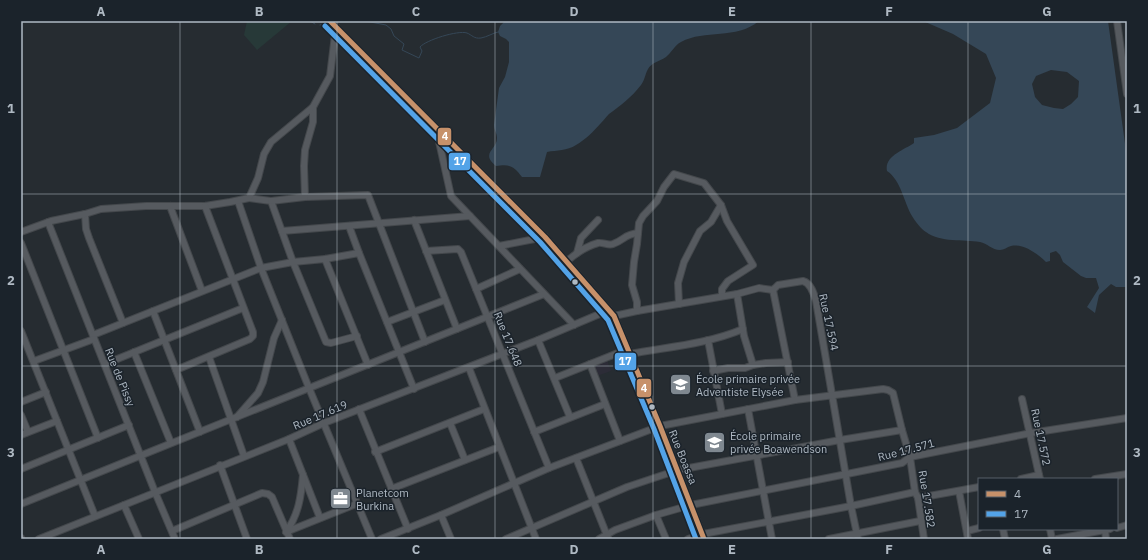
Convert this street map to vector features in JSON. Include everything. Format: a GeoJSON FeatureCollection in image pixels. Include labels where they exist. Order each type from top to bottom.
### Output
{"type":"FeatureCollection","features":[{"type":"Feature","properties":{"kind":"street","name":"Rue Boassa"},"geometry":{"type":"LineString","coordinates":[[330,21],[545,237],[614,316],[704,536]]}},
{"type":"Feature","properties":{"kind":"street"},"geometry":{"type":"LineString","coordinates":[[1117,21],[1127,94]]}},
{"type":"Feature","properties":{"kind":"street"},"geometry":{"type":"LineString","coordinates":[[249,198],[258,178],[267,148],[275,138],[313,107],[330,76],[336,28]]}},
{"type":"Feature","properties":{"kind":"street"},"geometry":{"type":"LineString","coordinates":[[306,197],[304,166],[305,150],[313,122],[313,107]]}},
{"type":"Feature","properties":{"kind":"street"},"geometry":{"type":"LineString","coordinates":[[436,128],[451,196],[574,325]]}},
{"type":"Feature","properties":{"kind":"street"},"geometry":{"type":"LineString","coordinates":[[637,311],[637,302],[632,285],[640,220],[657,201],[664,187],[674,174],[704,183],[721,205],[727,221],[753,265],[728,280],[722,289],[722,296]]}},
{"type":"Feature","properties":{"kind":"street"},"geometry":{"type":"LineString","coordinates":[[21,232],[48,222],[101,209],[146,206],[205,206],[249,198],[271,201],[306,197],[368,194],[425,342]]}},
{"type":"Feature","properties":{"kind":"street"},"geometry":{"type":"LineString","coordinates":[[238,200],[261,268],[356,504],[372,539]]}},
{"type":"Feature","properties":{"kind":"street"},"geometry":{"type":"LineString","coordinates":[[271,201],[293,262],[326,342],[331,343],[357,336]]}},
{"type":"Feature","properties":{"kind":"street"},"geometry":{"type":"LineString","coordinates":[[679,304],[678,283],[684,262],[700,231],[710,222],[721,205]]}},
{"type":"Feature","properties":{"kind":"street"},"geometry":{"type":"LineString","coordinates":[[170,206],[202,291]]}},
{"type":"Feature","properties":{"kind":"street"},"geometry":{"type":"LineString","coordinates":[[176,370],[252,338],[253,332],[205,206]]}},
{"type":"Feature","properties":{"kind":"street"},"geometry":{"type":"LineString","coordinates":[[85,214],[86,229],[89,238],[123,323]]}},
{"type":"Feature","properties":{"kind":"street"},"geometry":{"type":"LineString","coordinates":[[282,231],[470,216]]}},
{"type":"Feature","properties":{"kind":"street"},"geometry":{"type":"LineString","coordinates":[[414,220],[457,329]]}},
{"type":"Feature","properties":{"kind":"street"},"geometry":{"type":"LineString","coordinates":[[577,253],[581,238],[598,220]]}},
{"type":"Feature","properties":{"kind":"street","name":"Rue de Pissy"},"geometry":{"type":"LineString","coordinates":[[48,222],[175,539]]}},
{"type":"Feature","properties":{"kind":"street"},"geometry":{"type":"LineString","coordinates":[[350,226],[359,253],[414,389]]}},
{"type":"Feature","properties":{"kind":"street"},"geometry":{"type":"LineString","coordinates":[[566,262],[577,253],[599,243],[609,245],[613,244],[621,240],[626,235],[638,233]]}},
{"type":"Feature","properties":{"kind":"street"},"geometry":{"type":"LineString","coordinates":[[499,246],[545,237]]}},
{"type":"Feature","properties":{"kind":"street"},"geometry":{"type":"LineString","coordinates":[[21,243],[98,438]]}},
{"type":"Feature","properties":{"kind":"street","name":"Rue 17.648"},"geometry":{"type":"LineString","coordinates":[[426,251],[459,249],[549,468]]}},
{"type":"Feature","properties":{"kind":"street"},"geometry":{"type":"LineString","coordinates":[[34,361],[64,350],[123,323],[261,268],[359,253]]}},
{"type":"Feature","properties":{"kind":"street"},"geometry":{"type":"LineString","coordinates":[[325,259],[368,365]]}},
{"type":"Feature","properties":{"kind":"street"},"geometry":{"type":"LineString","coordinates":[[21,264],[28,262]]}},
{"type":"Feature","properties":{"kind":"street"},"geometry":{"type":"LineString","coordinates":[[476,288],[520,269]]}},
{"type":"Feature","properties":{"kind":"street","name":"Rue 17.594"},"geometry":{"type":"LineString","coordinates":[[614,316],[737,294],[759,288],[773,290],[778,285],[803,281],[806,282],[816,301],[847,475],[851,506],[858,536]]}},
{"type":"Feature","properties":{"kind":"street"},"geometry":{"type":"LineString","coordinates":[[773,290],[795,400]]}},
{"type":"Feature","properties":{"kind":"street"},"geometry":{"type":"LineString","coordinates":[[21,504],[544,294]]}},
{"type":"Feature","properties":{"kind":"street"},"geometry":{"type":"LineString","coordinates":[[737,294],[744,336],[753,365]]}},
{"type":"Feature","properties":{"kind":"street"},"geometry":{"type":"LineString","coordinates":[[387,322],[445,300]]}},
{"type":"Feature","properties":{"kind":"street"},"geometry":{"type":"LineString","coordinates":[[105,364],[243,308]]}},
{"type":"Feature","properties":{"kind":"street","name":"Rue 17.619"},"geometry":{"type":"LineString","coordinates":[[39,539],[55,536],[95,516],[220,465],[289,439],[359,409],[469,368],[609,310]]}},
{"type":"Feature","properties":{"kind":"street"},"geometry":{"type":"LineString","coordinates":[[153,311],[200,432]]}},
{"type":"Feature","properties":{"kind":"street"},"geometry":{"type":"LineString","coordinates":[[234,419],[258,393],[264,382],[274,338],[282,320]]}},
{"type":"Feature","properties":{"kind":"street"},"geometry":{"type":"LineString","coordinates":[[555,378],[629,351],[708,340],[743,329]]}},
{"type":"Feature","properties":{"kind":"street"},"geometry":{"type":"LineString","coordinates":[[21,331],[95,516]]}},
{"type":"Feature","properties":{"kind":"street"},"geometry":{"type":"LineString","coordinates":[[730,334],[744,336]]}},
{"type":"Feature","properties":{"kind":"street"},"geometry":{"type":"LineString","coordinates":[[538,340],[570,417]]}},
{"type":"Feature","properties":{"kind":"street"},"geometry":{"type":"LineString","coordinates":[[708,340],[722,414]]}},
{"type":"Feature","properties":{"kind":"street"},"geometry":{"type":"LineString","coordinates":[[134,352],[171,443]]}},
{"type":"Feature","properties":{"kind":"street"},"geometry":{"type":"LineString","coordinates":[[209,357],[234,419],[244,456]]}},
{"type":"Feature","properties":{"kind":"street"},"geometry":{"type":"LineString","coordinates":[[714,371],[728,368],[745,368],[753,365],[788,362]]}},
{"type":"Feature","properties":{"kind":"street"},"geometry":{"type":"LineString","coordinates":[[590,364],[620,441]]}},
{"type":"Feature","properties":{"kind":"street"},"geometry":{"type":"LineString","coordinates":[[469,368],[499,448],[536,539]]}},
{"type":"Feature","properties":{"kind":"street","name":"Rue 17.582"},"geometry":{"type":"LineString","coordinates":[[832,395],[883,390],[888,390],[893,393],[910,457],[924,539]]}},
{"type":"Feature","properties":{"kind":"street"},"geometry":{"type":"LineString","coordinates":[[21,402],[46,392]]}},
{"type":"Feature","properties":{"kind":"street"},"geometry":{"type":"LineString","coordinates":[[382,539],[549,468],[660,426],[795,400],[832,395]]}},
{"type":"Feature","properties":{"kind":"street","name":"Rue 17.572"},"geometry":{"type":"LineString","coordinates":[[1022,399],[1039,477]]}},
{"type":"Feature","properties":{"kind":"street"},"geometry":{"type":"LineString","coordinates":[[534,432],[605,404]]}},
{"type":"Feature","properties":{"kind":"street"},"geometry":{"type":"LineString","coordinates":[[359,409],[408,529]]}},
{"type":"Feature","properties":{"kind":"street"},"geometry":{"type":"LineString","coordinates":[[376,452],[484,409]]}},
{"type":"Feature","properties":{"kind":"street"},"geometry":{"type":"LineString","coordinates":[[748,409],[772,539]]}},
{"type":"Feature","properties":{"kind":"street"},"geometry":{"type":"LineString","coordinates":[[21,415],[28,432]]}},
{"type":"Feature","properties":{"kind":"street","name":"Rue 17.571"},"geometry":{"type":"LineString","coordinates":[[599,539],[608,537],[616,530],[656,515],[691,505],[902,464],[910,457],[1030,433],[1127,418]]}},
{"type":"Feature","properties":{"kind":"street"},"geometry":{"type":"LineString","coordinates":[[21,435],[57,421]]}},
{"type":"Feature","properties":{"kind":"street"},"geometry":{"type":"LineString","coordinates":[[450,423],[465,460]]}},
{"type":"Feature","properties":{"kind":"street"},"geometry":{"type":"LineString","coordinates":[[21,469],[129,426]]}},
{"type":"Feature","properties":{"kind":"street"},"geometry":{"type":"LineString","coordinates":[[506,539],[627,487],[678,470],[902,430]]}},
{"type":"Feature","properties":{"kind":"street"},"geometry":{"type":"LineString","coordinates":[[289,439],[320,518]]}},
{"type":"Feature","properties":{"kind":"street"},"geometry":{"type":"LineString","coordinates":[[391,489],[499,448]]}},
{"type":"Feature","properties":{"kind":"street"},"geometry":{"type":"LineString","coordinates":[[576,458],[608,537]]}},
{"type":"Feature","properties":{"kind":"street"},"geometry":{"type":"LineString","coordinates":[[220,465],[247,539]]}},
{"type":"Feature","properties":{"kind":"street"},"geometry":{"type":"LineString","coordinates":[[286,532],[294,520],[300,497],[303,473]]}},
{"type":"Feature","properties":{"kind":"street"},"geometry":{"type":"LineString","coordinates":[[1101,478],[1127,474]]}},
{"type":"Feature","properties":{"kind":"street"},"geometry":{"type":"LineString","coordinates":[[918,498],[978,487]]}},
{"type":"Feature","properties":{"kind":"street"},"geometry":{"type":"LineString","coordinates":[[959,491],[968,539]]}},
{"type":"Feature","properties":{"kind":"street"},"geometry":{"type":"LineString","coordinates":[[688,539],[769,521],[851,506],[915,492]]}},
{"type":"Feature","properties":{"kind":"street"},"geometry":{"type":"LineString","coordinates":[[172,531],[262,493],[268,494],[272,497],[290,539]]}},
{"type":"Feature","properties":{"kind":"street"},"geometry":{"type":"LineString","coordinates":[[286,532],[356,504]]}},
{"type":"Feature","properties":{"kind":"street"},"geometry":{"type":"LineString","coordinates":[[124,505],[138,539]]}},
{"type":"Feature","properties":{"kind":"street"},"geometry":{"type":"LineString","coordinates":[[441,515],[451,539]]}},
{"type":"Feature","properties":{"kind":"street"},"geometry":{"type":"LineString","coordinates":[[656,515],[666,539]]}},
{"type":"Feature","properties":{"kind":"street"},"geometry":{"type":"LineString","coordinates":[[829,539],[858,536],[920,521]]}},
{"type":"Feature","properties":{"kind":"street"},"geometry":{"type":"LineString","coordinates":[[967,531],[978,528]]}},
{"type":"Feature","properties":{"kind":"street"},"geometry":{"type":"LineString","coordinates":[[1057,539],[1107,530],[1106,539]]}},
{"type":"Feature","properties":{"kind":"shaded area"},"geometry":{"type":"Polygon","coordinates":[[[247,21],[292,21],[257,50],[244,35],[247,21]]]}},
{"type":"Feature","properties":{"kind":"shaded area"},"geometry":{"type":"Polygon","coordinates":[[[607,360],[611,371],[597,376],[593,365],[607,360]]]}},
{"type":"Feature","properties":{"kind":"water"},"geometry":{"type":"Polygon","coordinates":[[[505,21],[759,21],[750,27],[731,33],[700,36],[690,38],[679,43],[666,57],[649,67],[642,83],[637,89],[626,101],[609,114],[586,138],[573,147],[547,152],[540,177],[522,177],[514,168],[505,165],[496,166],[489,158],[490,152],[495,146],[497,138],[494,125],[499,88],[505,77],[509,62],[509,42],[500,36],[498,32],[500,26],[505,21]]]}},
{"type":"Feature","properties":{"kind":"water"},"geometry":{"type":"Polygon","coordinates":[[[923,21],[1108,21],[1127,158],[1127,285],[1126,287],[1116,287],[1111,284],[1099,295],[1095,313],[1087,307],[1099,288],[1096,278],[1086,278],[1081,276],[1063,262],[1060,255],[1056,251],[1050,253],[1050,261],[1046,262],[1035,253],[1016,245],[1003,250],[997,250],[980,242],[938,238],[926,232],[922,229],[909,211],[896,180],[887,171],[887,166],[892,157],[914,143],[914,138],[934,135],[957,128],[990,103],[996,78],[986,54],[953,34],[923,21]],[[1051,70],[1036,76],[1032,84],[1035,97],[1042,105],[1063,109],[1078,97],[1079,81],[1067,72],[1051,70]]]}},
{"type":"Feature","properties":{"kind":"waterway"},"geometry":{"type":"LineString","coordinates":[[310,21],[315,24]]}},
{"type":"Feature","properties":{"kind":"waterway"},"geometry":{"type":"LineString","coordinates":[[365,21],[386,25],[391,29],[394,36],[404,44],[402,50],[419,58],[422,51],[420,47],[423,44],[442,36],[463,32],[473,37],[481,38],[498,32]]}},
{"type":"Feature","properties":{"kind":"waterway"},"geometry":{"type":"LineString","coordinates":[[320,25],[329,23]]}},
{"type":"Feature","properties":{"kind":"transit line","name":"4"},"geometry":{"type":"LineString","coordinates":[[330,21],[545,237],[614,316],[660,426],[704,539]]}},
{"type":"Feature","properties":{"kind":"transit line","name":"17"},"geometry":{"type":"LineString","coordinates":[[325,26],[540,242],[608,320],[654,429],[696,539]]}},
{"type":"Feature","properties":{"kind":"place","name":"École primaire privée Adventiste Elysée"},"geometry":{"type":"Point","coordinates":[681,385]}},
{"type":"Feature","properties":{"kind":"place","name":"École primaire privée Boawendson"},"geometry":{"type":"Point","coordinates":[715,442]}},
{"type":"Feature","properties":{"kind":"place","name":"Planetcom Burkina"},"geometry":{"type":"Point","coordinates":[340,499]}}]}
